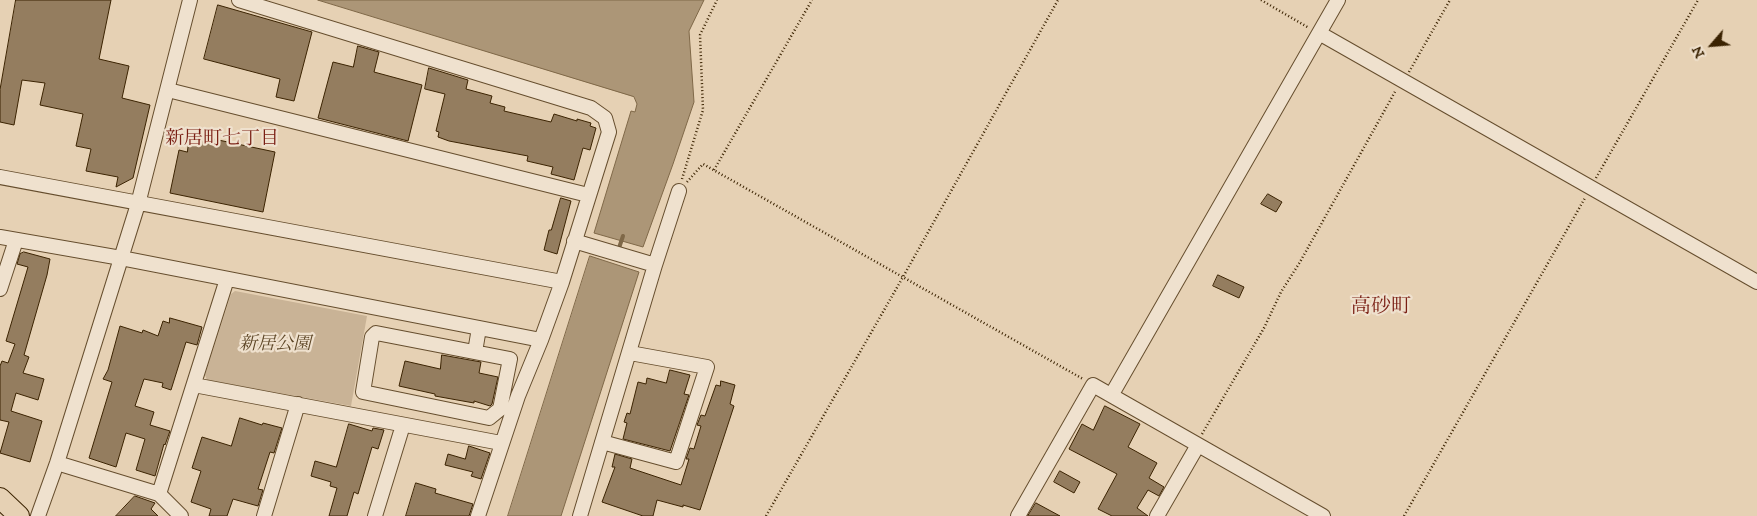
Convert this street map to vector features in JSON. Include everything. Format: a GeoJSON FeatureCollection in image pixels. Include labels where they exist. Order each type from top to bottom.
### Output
{"type":"FeatureCollection","features":[{"type":"Feature","properties":{"kind":"highway"},"geometry":{"type":"LineString","coordinates":[[0,498],[19,516]]}},
{"type":"Feature","properties":{"kind":"street"},"geometry":{"type":"LineString","coordinates":[[38,516],[57,463],[138,204],[190,0]]}},
{"type":"Feature","properties":{"kind":"street"},"geometry":{"type":"LineString","coordinates":[[238,0],[591,108],[605,118],[609,132],[562,282],[518,396],[478,516]]}},
{"type":"Feature","properties":{"kind":"street"},"geometry":{"type":"LineString","coordinates":[[1112,394],[1338,0]]}},
{"type":"Feature","properties":{"kind":"street"},"geometry":{"type":"LineString","coordinates":[[1319,33],[1757,282]]}},
{"type":"Feature","properties":{"kind":"street"},"geometry":{"type":"LineString","coordinates":[[168,90],[588,195]]}},
{"type":"Feature","properties":{"kind":"street"},"geometry":{"type":"LineString","coordinates":[[0,177],[562,282]]}},
{"type":"Feature","properties":{"kind":"street"},"geometry":{"type":"LineString","coordinates":[[580,516],[678,191]]}},
{"type":"Feature","properties":{"kind":"street"},"geometry":{"type":"LineString","coordinates":[[0,237],[121,258],[541,340]]}},
{"type":"Feature","properties":{"kind":"street"},"geometry":{"type":"LineString","coordinates":[[0,289],[16,240]]}},
{"type":"Feature","properties":{"kind":"street"},"geometry":{"type":"LineString","coordinates":[[574,241],[655,265]]}},
{"type":"Feature","properties":{"kind":"street"},"geometry":{"type":"LineString","coordinates":[[159,494],[227,279]]}},
{"type":"Feature","properties":{"kind":"street"},"geometry":{"type":"LineString","coordinates":[[475,352],[479,328]]}},
{"type":"Feature","properties":{"kind":"street"},"geometry":{"type":"LineString","coordinates":[[376,333],[475,352],[510,359],[500,409],[489,418],[363,392],[372,338],[376,333]]}},
{"type":"Feature","properties":{"kind":"street"},"geometry":{"type":"LineString","coordinates":[[602,442],[676,462],[707,367],[630,353]]}},
{"type":"Feature","properties":{"kind":"street"},"geometry":{"type":"LineString","coordinates":[[194,385],[501,444]]}},
{"type":"Feature","properties":{"kind":"street"},"geometry":{"type":"LineString","coordinates":[[1018,516],[1094,385],[1323,516]]}},
{"type":"Feature","properties":{"kind":"street"},"geometry":{"type":"LineString","coordinates":[[264,516],[298,404]]}},
{"type":"Feature","properties":{"kind":"street"},"geometry":{"type":"LineString","coordinates":[[375,516],[403,425]]}},
{"type":"Feature","properties":{"kind":"street"},"geometry":{"type":"LineString","coordinates":[[1157,516],[1197,444]]}},
{"type":"Feature","properties":{"kind":"street"},"geometry":{"type":"LineString","coordinates":[[57,463],[159,494],[181,516]]}},
{"type":"Feature","properties":{"kind":"path"},"geometry":{"type":"LineString","coordinates":[[678,191],[702,110],[700,35],[717,0]]}},
{"type":"Feature","properties":{"kind":"path"},"geometry":{"type":"LineString","coordinates":[[714,170],[812,0]]}},
{"type":"Feature","properties":{"kind":"path"},"geometry":{"type":"LineString","coordinates":[[766,516],[903,277],[1058,0]]}},
{"type":"Feature","properties":{"kind":"path"},"geometry":{"type":"LineString","coordinates":[[1261,0],[1319,33]]}},
{"type":"Feature","properties":{"kind":"path"},"geometry":{"type":"LineString","coordinates":[[1197,444],[1264,328],[1281,292],[1450,0]]}},
{"type":"Feature","properties":{"kind":"path"},"geometry":{"type":"LineString","coordinates":[[1404,516],[1698,0]]}},
{"type":"Feature","properties":{"kind":"path"},"geometry":{"type":"LineString","coordinates":[[678,191],[703,164],[1094,385]]}},
{"type":"Feature","properties":{"kind":"green space","name":"新居公園"},"geometry":{"type":"Polygon","coordinates":[[[235,291],[367,316],[351,406],[207,380],[205,375],[231,294],[235,291]]]}},
{"type":"Feature","properties":{"kind":"shaded area"},"geometry":{"type":"Polygon","coordinates":[[[318,0],[704,0],[689,31],[694,102],[643,247],[594,233],[631,111],[635,112],[637,104],[634,97],[318,0]]]}},
{"type":"Feature","properties":{"kind":"shaded area"},"geometry":{"type":"Polygon","coordinates":[[[590,256],[639,272],[561,516],[508,516],[590,256]]]}},
{"type":"Feature","properties":{"kind":"building"},"geometry":{"type":"Polygon","coordinates":[[[16,0],[111,0],[99,59],[129,66],[122,98],[150,105],[133,178],[116,187],[118,177],[86,171],[91,149],[76,146],[83,114],[40,105],[45,83],[22,80],[14,125],[0,122],[0,90],[16,0]]]}},
{"type":"Feature","properties":{"kind":"building"},"geometry":{"type":"Polygon","coordinates":[[[218,5],[312,32],[294,101],[276,97],[280,79],[204,59],[218,5]]]}},
{"type":"Feature","properties":{"kind":"building"},"geometry":{"type":"Polygon","coordinates":[[[358,46],[379,52],[374,72],[422,85],[408,141],[318,118],[333,62],[353,67],[358,46]]]}},
{"type":"Feature","properties":{"kind":"building"},"geometry":{"type":"Polygon","coordinates":[[[429,68],[468,80],[466,89],[492,96],[490,103],[505,107],[504,111],[551,122],[554,114],[591,123],[590,126],[596,128],[590,150],[583,148],[574,180],[551,174],[553,167],[527,161],[528,156],[449,141],[438,137],[439,132],[436,131],[445,94],[425,89],[429,68]]]}},
{"type":"Feature","properties":{"kind":"building"},"geometry":{"type":"Polygon","coordinates":[[[190,134],[275,152],[263,212],[170,193],[179,150],[187,152],[190,134]]]}},
{"type":"Feature","properties":{"kind":"building"},"geometry":{"type":"Polygon","coordinates":[[[1268,194],[1282,202],[1276,212],[1261,204],[1268,194]]]}},
{"type":"Feature","properties":{"kind":"building"},"geometry":{"type":"Polygon","coordinates":[[[561,198],[571,201],[557,254],[544,250],[561,198]]]}},
{"type":"Feature","properties":{"kind":"building"},"geometry":{"type":"Polygon","coordinates":[[[24,252],[50,259],[24,355],[29,357],[23,373],[44,379],[38,400],[16,393],[11,411],[42,421],[30,462],[0,453],[9,422],[0,420],[0,366],[2,361],[8,363],[15,344],[6,341],[28,267],[17,264],[20,254],[24,252]]]}},
{"type":"Feature","properties":{"kind":"building"},"geometry":{"type":"Polygon","coordinates":[[[1218,275],[1244,287],[1239,298],[1213,286],[1218,275]]]}},
{"type":"Feature","properties":{"kind":"building"},"geometry":{"type":"Polygon","coordinates":[[[170,318],[202,327],[197,345],[186,342],[171,390],[162,387],[163,383],[144,379],[135,406],[154,412],[150,425],[170,431],[164,444],[155,476],[136,470],[145,439],[126,433],[116,467],[89,458],[112,382],[103,379],[108,370],[120,326],[142,333],[143,330],[158,336],[163,321],[169,323],[170,318]]]}},
{"type":"Feature","properties":{"kind":"building"},"geometry":{"type":"Polygon","coordinates":[[[442,355],[481,362],[479,373],[498,377],[490,406],[474,401],[474,403],[435,396],[435,394],[399,386],[405,361],[440,369],[442,355]]]}},
{"type":"Feature","properties":{"kind":"building"},"geometry":{"type":"Polygon","coordinates":[[[670,370],[690,375],[684,394],[689,395],[670,451],[623,439],[627,423],[624,422],[627,413],[630,414],[638,382],[646,384],[647,378],[666,383],[670,370]]]}},
{"type":"Feature","properties":{"kind":"building"},"geometry":{"type":"Polygon","coordinates":[[[721,381],[735,385],[730,404],[734,406],[700,510],[657,500],[653,516],[643,516],[602,502],[615,467],[612,467],[615,454],[632,459],[630,468],[681,485],[689,459],[686,459],[690,448],[694,449],[701,426],[697,425],[701,415],[705,416],[716,385],[720,386],[721,381]]]}},
{"type":"Feature","properties":{"kind":"building"},"geometry":{"type":"Polygon","coordinates":[[[1105,406],[1140,424],[1128,447],[1157,463],[1149,478],[1164,487],[1159,496],[1148,490],[1137,508],[1148,516],[1112,516],[1098,509],[1117,474],[1069,449],[1082,424],[1093,430],[1105,406]]]}},
{"type":"Feature","properties":{"kind":"building"},"geometry":{"type":"Polygon","coordinates":[[[240,418],[262,425],[263,423],[282,428],[274,453],[270,452],[258,489],[263,490],[258,506],[233,499],[227,516],[209,516],[211,509],[191,502],[201,471],[192,468],[202,437],[231,446],[240,418]]]}},
{"type":"Feature","properties":{"kind":"building"},"geometry":{"type":"Polygon","coordinates":[[[349,424],[372,431],[373,428],[384,430],[378,449],[372,447],[358,494],[354,492],[347,516],[329,516],[337,488],[330,486],[331,482],[311,476],[315,461],[336,467],[349,424]]]}},
{"type":"Feature","properties":{"kind":"building"},"geometry":{"type":"Polygon","coordinates":[[[469,446],[490,453],[481,479],[471,476],[473,472],[445,465],[448,454],[465,459],[469,446]]]}},
{"type":"Feature","properties":{"kind":"building"},"geometry":{"type":"Polygon","coordinates":[[[1060,471],[1080,482],[1074,493],[1054,482],[1060,471]]]}},
{"type":"Feature","properties":{"kind":"building"},"geometry":{"type":"Polygon","coordinates":[[[416,483],[436,489],[435,493],[473,504],[469,516],[406,516],[416,483]]]}},
{"type":"Feature","properties":{"kind":"building"},"geometry":{"type":"Polygon","coordinates":[[[135,496],[155,503],[151,509],[158,516],[116,516],[135,496]]]}},
{"type":"Feature","properties":{"kind":"building"},"geometry":{"type":"Polygon","coordinates":[[[1036,503],[1060,516],[1028,516],[1036,503]]]}},
{"type":"Feature","properties":{"kind":"waterway"},"geometry":{"type":"LineString","coordinates":[[618,251],[623,236]]}},
{"type":"Feature","properties":{"kind":"district","name":"新居町七丁目"},"geometry":{"type":"Point","coordinates":[222,140]}},
{"type":"Feature","properties":{"kind":"district","name":"高砂町"},"geometry":{"type":"Point","coordinates":[1381,308]}}]}
